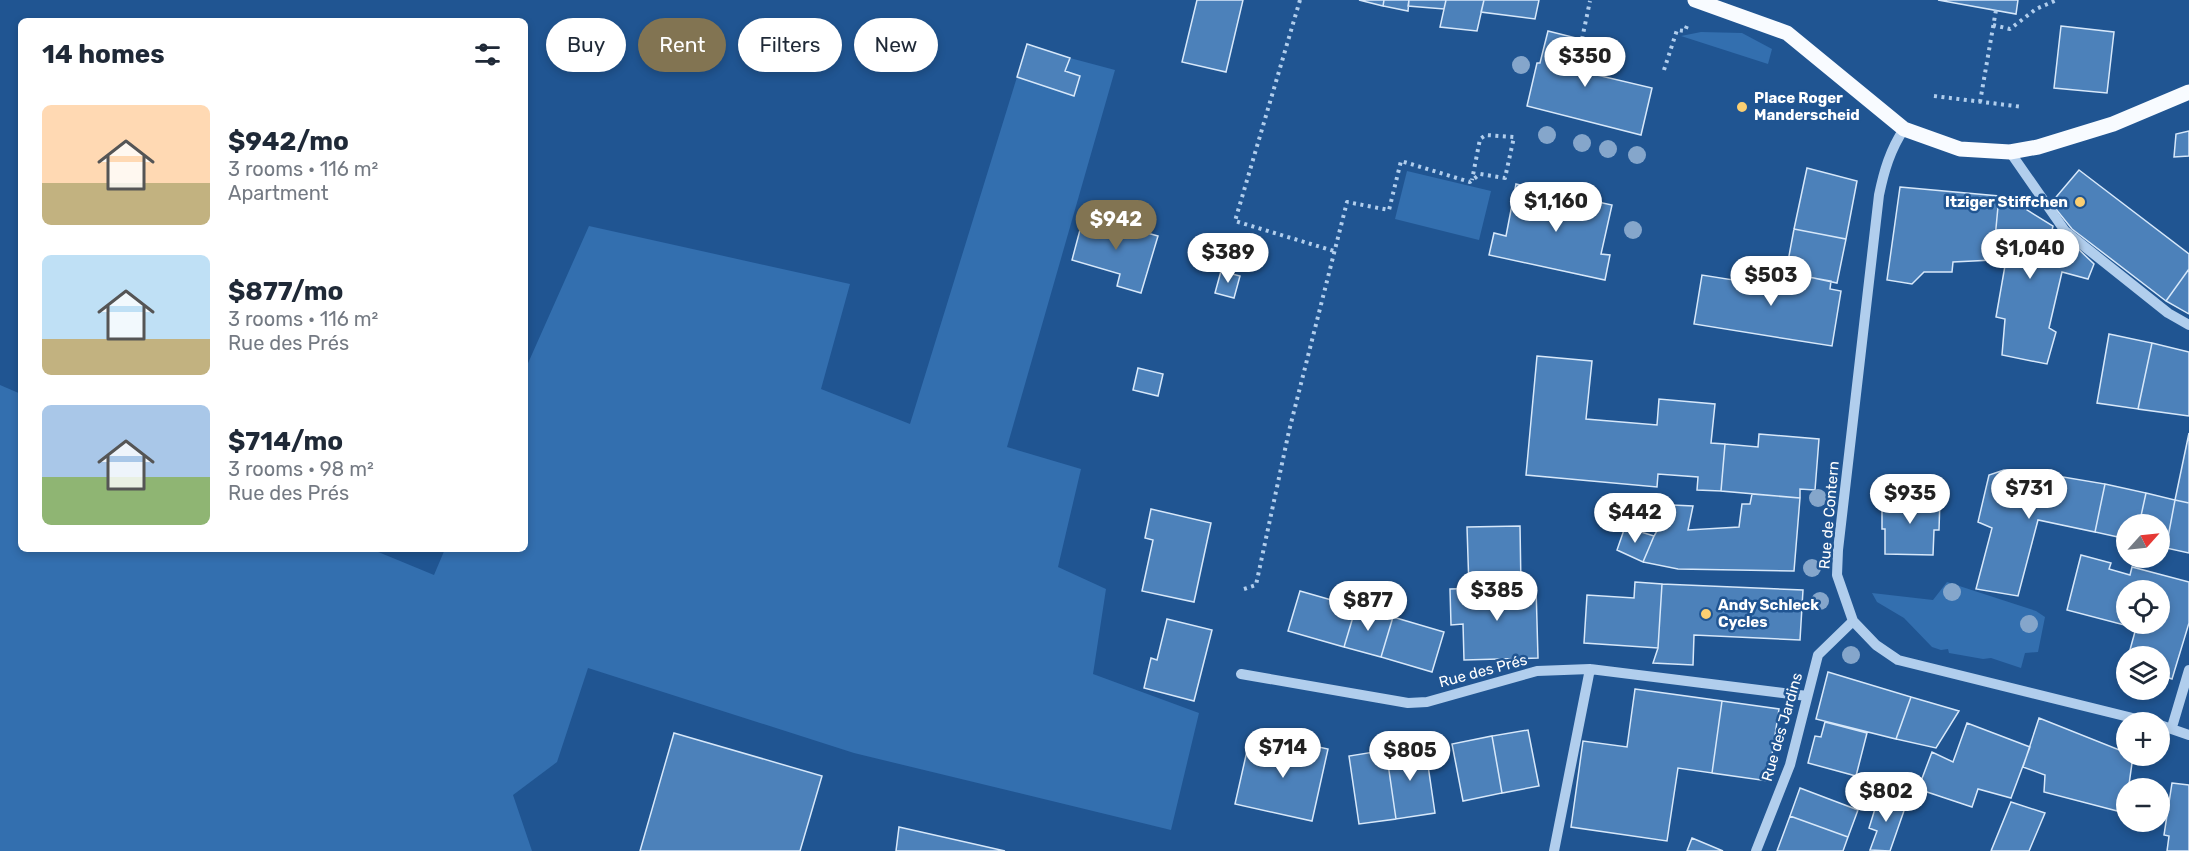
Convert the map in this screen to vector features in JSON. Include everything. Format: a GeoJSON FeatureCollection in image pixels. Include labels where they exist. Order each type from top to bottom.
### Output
{"type":"FeatureCollection","features":[{"type":"Feature","properties":{"kind":"main road"},"geometry":{"type":"LineString","coordinates":[[1695,0],[1786,33],[1904,129],[1960,149],[2010,152],[2038,147],[2113,124],[2189,92]]}},
{"type":"Feature","properties":{"kind":"street","name":"Rue de Contern"},"geometry":{"type":"LineString","coordinates":[[1904,129],[1895,143],[1885,168],[1880,195],[1838,550],[1837,575],[1853,621],[1876,645],[1898,660],[2116,714]]}},
{"type":"Feature","properties":{"kind":"street"},"geometry":{"type":"LineString","coordinates":[[2010,152],[2066,231],[2168,313],[2189,325]]}},
{"type":"Feature","properties":{"kind":"street","name":"Rue des Jardins"},"geometry":{"type":"LineString","coordinates":[[1756,851],[1790,765],[1818,655],[1853,621]]}},
{"type":"Feature","properties":{"kind":"street"},"geometry":{"type":"LineString","coordinates":[[1554,851],[1590,669]]}},
{"type":"Feature","properties":{"kind":"street","name":"Rue des Prés"},"geometry":{"type":"LineString","coordinates":[[1241,674],[1408,703],[1427,702],[1538,672],[1590,669],[1807,696]]}},
{"type":"Feature","properties":{"kind":"street"},"geometry":{"type":"LineString","coordinates":[[2189,670],[2172,727],[2189,735]]}},
{"type":"Feature","properties":{"kind":"path"},"geometry":{"type":"LineString","coordinates":[[1300,0],[1235,221],[1334,251]]}},
{"type":"Feature","properties":{"kind":"path"},"geometry":{"type":"LineString","coordinates":[[1993,25],[2010,29],[2036,9],[2057,0]]}},
{"type":"Feature","properties":{"kind":"path"},"geometry":{"type":"LineString","coordinates":[[1582,39],[1590,1]]}},
{"type":"Feature","properties":{"kind":"path"},"geometry":{"type":"LineString","coordinates":[[1980,102],[1996,10]]}},
{"type":"Feature","properties":{"kind":"path"},"geometry":{"type":"LineString","coordinates":[[1664,70],[1677,30],[1685,31],[1688,24]]}},
{"type":"Feature","properties":{"kind":"path"},"geometry":{"type":"LineString","coordinates":[[1934,96],[2023,107]]}},
{"type":"Feature","properties":{"kind":"path"},"geometry":{"type":"LineString","coordinates":[[1244,589],[1256,585],[1288,431],[1347,202],[1389,210],[1401,161],[1470,182],[1480,174],[1504,178],[1514,137],[1486,135],[1480,140],[1472,180]]}},
{"type":"Feature","properties":{"kind":"shaded area"},"geometry":{"type":"Polygon","coordinates":[[[1701,32],[1742,33],[1772,49],[1768,64],[1681,36],[1701,32]]]}},
{"type":"Feature","properties":{"kind":"shaded area"},"geometry":{"type":"Polygon","coordinates":[[[1070,58],[1115,70],[1007,447],[1081,469],[1058,567],[1106,589],[1093,674],[1199,713],[1171,830],[854,753],[588,668],[557,762],[513,795],[532,851],[0,851],[0,385],[18,393],[18,552],[378,552],[434,575],[444,552],[528,552],[528,363],[589,226],[850,284],[821,389],[910,424],[1017,77],[1074,96],[1080,76],[1065,71],[1070,58]]]}},
{"type":"Feature","properties":{"kind":"shaded area"},"geometry":{"type":"Polygon","coordinates":[[[1407,171],[1491,191],[1479,240],[1395,219],[1407,171]]]}},
{"type":"Feature","properties":{"kind":"shaded area"},"geometry":{"type":"Polygon","coordinates":[[[1947,582],[2036,611],[2045,617],[2038,652],[2025,653],[2021,668],[1991,658],[1983,659],[1949,653],[1948,649],[1941,650],[1932,647],[1904,618],[1877,602],[1872,593],[1933,600],[1947,582]]]}},
{"type":"Feature","properties":{"kind":"building"},"geometry":{"type":"Polygon","coordinates":[[[1197,0],[1243,0],[1226,72],[1182,62],[1197,0]]]}},
{"type":"Feature","properties":{"kind":"building"},"geometry":{"type":"Polygon","coordinates":[[[1359,0],[1384,0],[1383,6],[1359,0]]]}},
{"type":"Feature","properties":{"kind":"building"},"geometry":{"type":"Polygon","coordinates":[[[1384,0],[1409,0],[1408,11],[1383,6],[1384,0]]]}},
{"type":"Feature","properties":{"kind":"building"},"geometry":{"type":"Polygon","coordinates":[[[1409,0],[1446,0],[1444,9],[1408,6],[1409,0]]]}},
{"type":"Feature","properties":{"kind":"building"},"geometry":{"type":"Polygon","coordinates":[[[1446,0],[1484,0],[1477,31],[1440,27],[1446,0]]]}},
{"type":"Feature","properties":{"kind":"building"},"geometry":{"type":"Polygon","coordinates":[[[1484,0],[1539,0],[1535,19],[1481,12],[1484,0]]]}},
{"type":"Feature","properties":{"kind":"building"},"geometry":{"type":"Polygon","coordinates":[[[1938,0],[2018,0],[2016,14],[1938,0]]]}},
{"type":"Feature","properties":{"kind":"building"},"geometry":{"type":"Polygon","coordinates":[[[2061,26],[2114,32],[2107,93],[2054,88],[2061,26]]]}},
{"type":"Feature","properties":{"kind":"building"},"geometry":{"type":"Polygon","coordinates":[[[1548,31],[1592,42],[1584,72],[1652,88],[1641,135],[1527,106],[1537,63],[1540,63],[1548,31]]]}},
{"type":"Feature","properties":{"kind":"building"},"geometry":{"type":"Polygon","coordinates":[[[1027,44],[1070,58],[1065,71],[1080,76],[1074,96],[1017,77],[1027,44]]]}},
{"type":"Feature","properties":{"kind":"building"},"geometry":{"type":"Polygon","coordinates":[[[2189,131],[2189,156],[2174,157],[2176,134],[2189,131]]]}},
{"type":"Feature","properties":{"kind":"building"},"geometry":{"type":"Polygon","coordinates":[[[1807,168],[1857,181],[1846,239],[1794,229],[1807,168]]]}},
{"type":"Feature","properties":{"kind":"building"},"geometry":{"type":"Polygon","coordinates":[[[2079,170],[2189,254],[2189,269],[2166,301],[2072,229],[2051,203],[2079,170]]]}},
{"type":"Feature","properties":{"kind":"building"},"geometry":{"type":"Polygon","coordinates":[[[1516,184],[1612,205],[1601,254],[1610,255],[1605,280],[1489,255],[1494,233],[1506,236],[1516,184]]]}},
{"type":"Feature","properties":{"kind":"building"},"geometry":{"type":"Polygon","coordinates":[[[1900,187],[1999,196],[1993,260],[1953,262],[1952,272],[1924,272],[1912,284],[1887,280],[1900,187]]]}},
{"type":"Feature","properties":{"kind":"building"},"geometry":{"type":"Polygon","coordinates":[[[1999,196],[2029,199],[2027,210],[2053,226],[2045,260],[2058,265],[2073,244],[2094,264],[2088,279],[2062,272],[2049,328],[2056,332],[2047,364],[2002,355],[2005,319],[1996,317],[2006,260],[1993,260],[1999,196]]]}},
{"type":"Feature","properties":{"kind":"building"},"geometry":{"type":"Polygon","coordinates":[[[1084,215],[1158,236],[1141,293],[1117,286],[1120,274],[1072,260],[1084,215]]]}},
{"type":"Feature","properties":{"kind":"building"},"geometry":{"type":"Polygon","coordinates":[[[1794,229],[1846,239],[1837,283],[1786,272],[1794,229]]]}},
{"type":"Feature","properties":{"kind":"building"},"geometry":{"type":"Polygon","coordinates":[[[2189,269],[2189,314],[2166,301],[2189,269]]]}},
{"type":"Feature","properties":{"kind":"building"},"geometry":{"type":"Polygon","coordinates":[[[1221,271],[1240,276],[1234,298],[1215,293],[1221,271]]]}},
{"type":"Feature","properties":{"kind":"building"},"geometry":{"type":"Polygon","coordinates":[[[1773,271],[1831,281],[1830,289],[1841,291],[1832,346],[1694,324],[1702,275],[1771,286],[1773,271]]]}},
{"type":"Feature","properties":{"kind":"building"},"geometry":{"type":"Polygon","coordinates":[[[2109,334],[2152,343],[2138,409],[2097,403],[2109,334]]]}},
{"type":"Feature","properties":{"kind":"building"},"geometry":{"type":"Polygon","coordinates":[[[2152,343],[2189,352],[2189,416],[2138,409],[2152,343]]]}},
{"type":"Feature","properties":{"kind":"building"},"geometry":{"type":"Polygon","coordinates":[[[1537,356],[1592,361],[1586,419],[1657,425],[1659,399],[1715,404],[1711,443],[1725,444],[1721,491],[1697,490],[1698,477],[1658,474],[1657,487],[1526,475],[1537,356]]]}},
{"type":"Feature","properties":{"kind":"building"},"geometry":{"type":"Polygon","coordinates":[[[1138,368],[1163,374],[1158,396],[1133,390],[1138,368]]]}},
{"type":"Feature","properties":{"kind":"building"},"geometry":{"type":"Polygon","coordinates":[[[2189,433],[2189,503],[2175,500],[2189,433]]]}},
{"type":"Feature","properties":{"kind":"building"},"geometry":{"type":"Polygon","coordinates":[[[1759,434],[1819,439],[1815,490],[1800,489],[1800,498],[1721,491],[1725,444],[1758,447],[1759,434]]]}},
{"type":"Feature","properties":{"kind":"building"},"geometry":{"type":"Polygon","coordinates":[[[2004,470],[2027,471],[2105,484],[2095,532],[2038,520],[2018,596],[1976,589],[1992,528],[1978,522],[1989,475],[2004,470]]]}},
{"type":"Feature","properties":{"kind":"building"},"geometry":{"type":"Polygon","coordinates":[[[2105,484],[2146,493],[2141,514],[2116,514],[2116,537],[2095,532],[2105,484]]]}},
{"type":"Feature","properties":{"kind":"building"},"geometry":{"type":"Polygon","coordinates":[[[2146,493],[2175,500],[2170,527],[2170,514],[2141,514],[2146,493]]]}},
{"type":"Feature","properties":{"kind":"building"},"geometry":{"type":"Polygon","coordinates":[[[1752,494],[1800,498],[1794,571],[1678,569],[1643,562],[1654,536],[1672,505],[1693,506],[1688,530],[1739,527],[1742,504],[1750,504],[1752,494]]]}},
{"type":"Feature","properties":{"kind":"building"},"geometry":{"type":"Polygon","coordinates":[[[1882,497],[1940,498],[1939,530],[1934,530],[1933,555],[1885,554],[1882,497]]]}},
{"type":"Feature","properties":{"kind":"building"},"geometry":{"type":"Polygon","coordinates":[[[2175,500],[2189,503],[2189,553],[2170,549],[2170,527],[2175,500]]]}},
{"type":"Feature","properties":{"kind":"building"},"geometry":{"type":"Polygon","coordinates":[[[1151,509],[1211,523],[1194,602],[1142,591],[1153,540],[1145,538],[1151,509]]]}},
{"type":"Feature","properties":{"kind":"building"},"geometry":{"type":"Polygon","coordinates":[[[1520,526],[1521,587],[1469,588],[1467,527],[1520,526]]]}},
{"type":"Feature","properties":{"kind":"building"},"geometry":{"type":"Polygon","coordinates":[[[1625,527],[1654,536],[1643,562],[1617,550],[1625,527]]]}},
{"type":"Feature","properties":{"kind":"building"},"geometry":{"type":"Polygon","coordinates":[[[2081,555],[2111,563],[2109,569],[2130,575],[2132,568],[2136,568],[2189,582],[2189,623],[2172,679],[2170,678],[2170,646],[2131,646],[2134,634],[2170,634],[2170,580],[2116,580],[2116,623],[2067,610],[2081,555]]]}},
{"type":"Feature","properties":{"kind":"building"},"geometry":{"type":"Polygon","coordinates":[[[1635,582],[1662,584],[1658,648],[1584,643],[1587,595],[1634,598],[1635,582]]]}},
{"type":"Feature","properties":{"kind":"building"},"geometry":{"type":"Polygon","coordinates":[[[1662,584],[1803,590],[1800,640],[1694,635],[1693,665],[1653,663],[1658,648],[1662,584]]]}},
{"type":"Feature","properties":{"kind":"building"},"geometry":{"type":"Polygon","coordinates":[[[1536,587],[1538,658],[1464,660],[1463,624],[1451,625],[1450,589],[1536,587]]]}},
{"type":"Feature","properties":{"kind":"building"},"geometry":{"type":"Polygon","coordinates":[[[1300,591],[1356,607],[1344,647],[1288,631],[1300,591]]]}},
{"type":"Feature","properties":{"kind":"building"},"geometry":{"type":"Polygon","coordinates":[[[1356,607],[1393,617],[1381,657],[1344,647],[1356,607]]]}},
{"type":"Feature","properties":{"kind":"building"},"geometry":{"type":"Polygon","coordinates":[[[1393,617],[1444,632],[1432,672],[1381,657],[1393,617]]]}},
{"type":"Feature","properties":{"kind":"building"},"geometry":{"type":"Polygon","coordinates":[[[1167,619],[1212,630],[1194,701],[1144,688],[1151,658],[1157,660],[1167,619]]]}},
{"type":"Feature","properties":{"kind":"building"},"geometry":{"type":"Polygon","coordinates":[[[1828,672],[1911,697],[1896,739],[1816,719],[1828,672]]]}},
{"type":"Feature","properties":{"kind":"building"},"geometry":{"type":"Polygon","coordinates":[[[1635,689],[1722,701],[1712,773],[1678,768],[1667,841],[1571,827],[1583,741],[1627,747],[1635,689]]]}},
{"type":"Feature","properties":{"kind":"building"},"geometry":{"type":"Polygon","coordinates":[[[1911,697],[1959,711],[1936,748],[1896,739],[1911,697]]]}},
{"type":"Feature","properties":{"kind":"building"},"geometry":{"type":"Polygon","coordinates":[[[1722,701],[1779,709],[1768,781],[1712,773],[1722,701]]]}},
{"type":"Feature","properties":{"kind":"building"},"geometry":{"type":"Polygon","coordinates":[[[2039,718],[2116,749],[2116,766],[2132,766],[2130,778],[2116,778],[2116,811],[2044,792],[2045,775],[2023,767],[2039,718]]]}},
{"type":"Feature","properties":{"kind":"building"},"geometry":{"type":"Polygon","coordinates":[[[1825,722],[1867,733],[1856,776],[1808,763],[1815,736],[1821,737],[1825,722]]]}},
{"type":"Feature","properties":{"kind":"building"},"geometry":{"type":"Polygon","coordinates":[[[1967,723],[2030,747],[2011,798],[1978,789],[1972,807],[1918,789],[1932,752],[1953,762],[1967,723]]]}},
{"type":"Feature","properties":{"kind":"building"},"geometry":{"type":"Polygon","coordinates":[[[1528,730],[1539,786],[1502,793],[1492,736],[1528,730]]]}},
{"type":"Feature","properties":{"kind":"building"},"geometry":{"type":"Polygon","coordinates":[[[674,733],[822,776],[800,851],[640,851],[674,733]]]}},
{"type":"Feature","properties":{"kind":"building"},"geometry":{"type":"Polygon","coordinates":[[[1492,736],[1502,793],[1463,801],[1452,744],[1492,736]]]}},
{"type":"Feature","properties":{"kind":"building"},"geometry":{"type":"Polygon","coordinates":[[[1282,739],[1328,749],[1312,821],[1235,804],[1249,742],[1279,749],[1282,739]]]}},
{"type":"Feature","properties":{"kind":"building"},"geometry":{"type":"Polygon","coordinates":[[[1425,745],[1435,813],[1396,819],[1386,750],[1425,745]]]}},
{"type":"Feature","properties":{"kind":"building"},"geometry":{"type":"Polygon","coordinates":[[[1386,750],[1396,819],[1359,824],[1349,756],[1386,750]]]}},
{"type":"Feature","properties":{"kind":"building"},"geometry":{"type":"Polygon","coordinates":[[[2172,783],[2189,785],[2189,851],[2167,851],[2169,836],[2164,835],[2164,832],[2170,832],[2172,783]]]}},
{"type":"Feature","properties":{"kind":"building"},"geometry":{"type":"Polygon","coordinates":[[[1800,788],[1858,810],[1848,837],[1790,816],[1800,788]]]}},
{"type":"Feature","properties":{"kind":"building"},"geometry":{"type":"Polygon","coordinates":[[[1879,796],[1906,805],[1890,851],[1870,850],[1877,831],[1869,828],[1879,796]]]}},
{"type":"Feature","properties":{"kind":"building"},"geometry":{"type":"Polygon","coordinates":[[[2011,802],[2045,813],[2029,851],[1991,851],[2011,802]]]}},
{"type":"Feature","properties":{"kind":"building"},"geometry":{"type":"Polygon","coordinates":[[[1790,816],[1848,837],[1843,851],[1777,851],[1790,816]]]}},
{"type":"Feature","properties":{"kind":"building"},"geometry":{"type":"Polygon","coordinates":[[[899,827],[1005,851],[896,851],[899,827]]]}},
{"type":"Feature","properties":{"kind":"building"},"geometry":{"type":"Polygon","coordinates":[[[1692,838],[1723,851],[1687,851],[1692,838]]]}},
{"type":"Feature","properties":{"kind":"place","name":"Place Roger Manderscheid"},"geometry":{"type":"Point","coordinates":[1742,107]}},
{"type":"Feature","properties":{"kind":"place","name":"Itziger Stiffchen"},"geometry":{"type":"Point","coordinates":[2080,202]}},
{"type":"Feature","properties":{"kind":"place","name":"Andy Schleck Cycles"},"geometry":{"type":"Point","coordinates":[1706,614]}}]}
